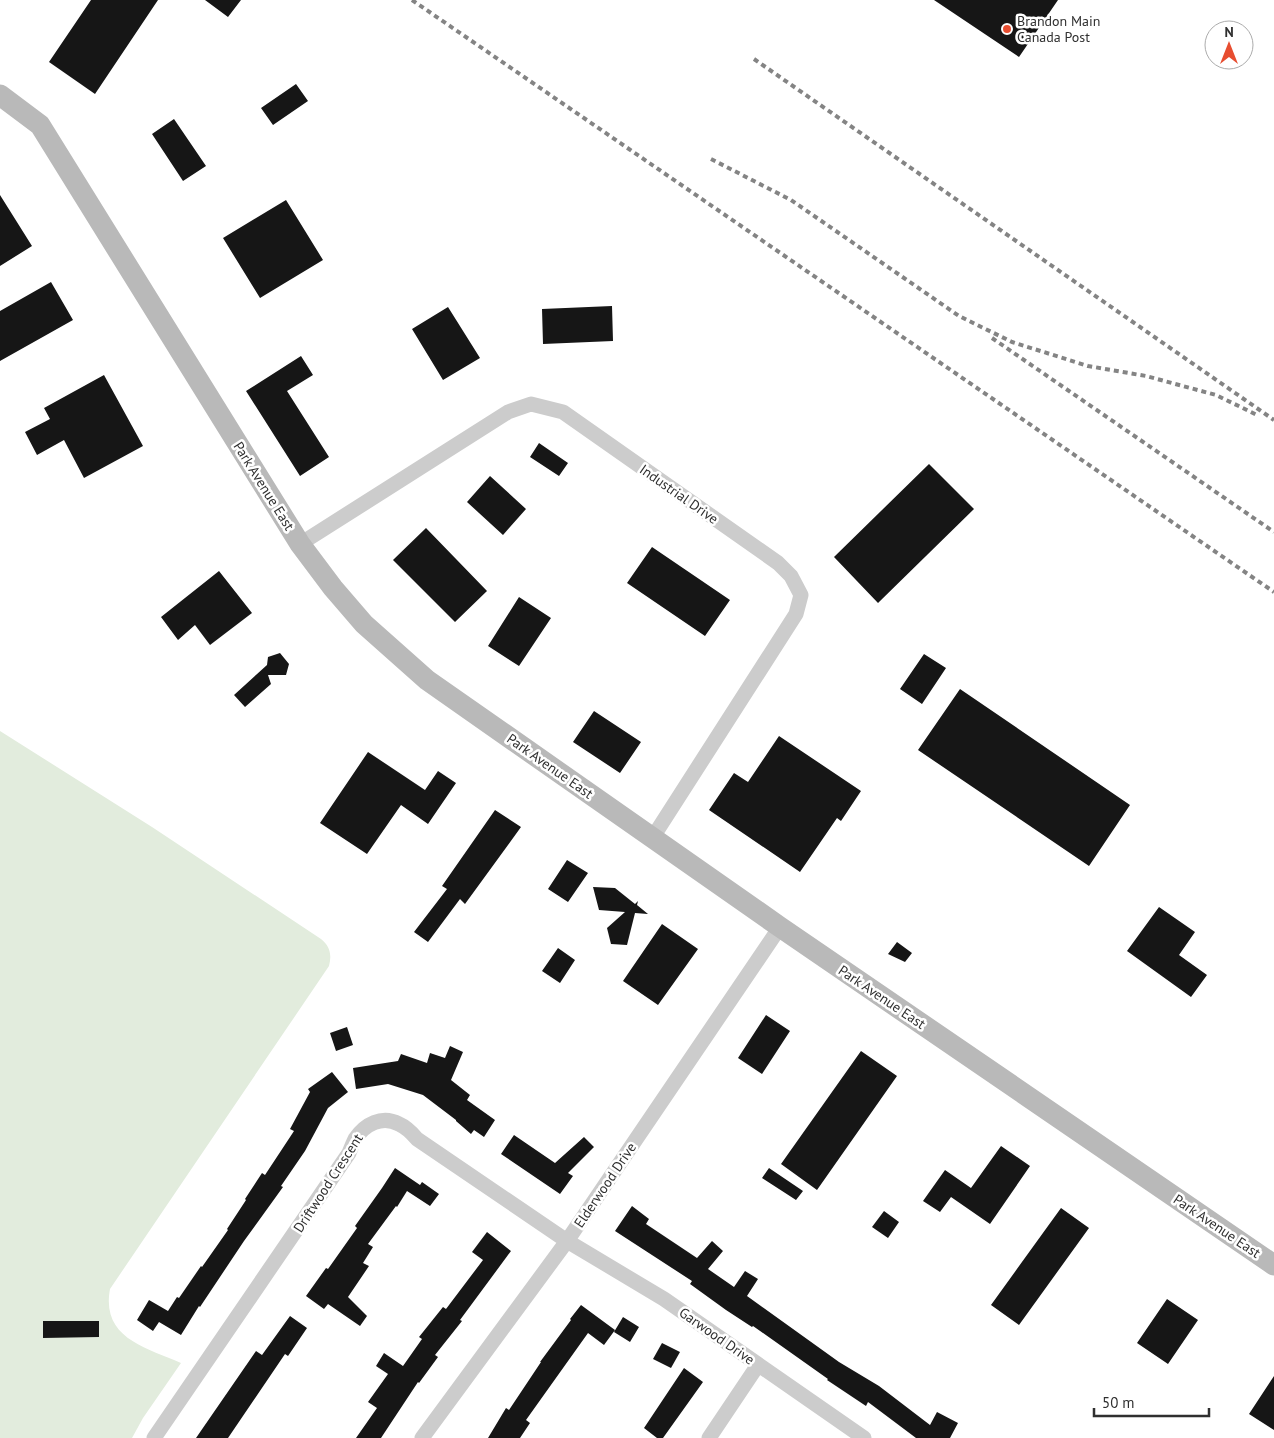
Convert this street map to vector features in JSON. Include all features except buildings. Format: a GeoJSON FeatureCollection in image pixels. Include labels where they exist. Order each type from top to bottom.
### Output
{"type":"FeatureCollection","features":[{"type":"Feature","properties":{"kind":"street","name":"Park Avenue East"},"geometry":{"type":"LineString","coordinates":[[0,96],[40,125],[300,544],[332,588],[364,624],[427,680],[780,927],[1274,1265]]}},
{"type":"Feature","properties":{"kind":"street","name":"Industrial Drive"},"geometry":{"type":"LineString","coordinates":[[300,544],[508,412],[531,404],[563,412],[778,563],[792,576],[801,595],[796,614],[653,838]]}},
{"type":"Feature","properties":{"kind":"street","name":"Elderwood Drive"},"geometry":{"type":"LineString","coordinates":[[422,1438],[567,1241],[780,927]]}},
{"type":"Feature","properties":{"kind":"street","name":"Driftwood Crescent"},"geometry":{"type":"LineString","coordinates":[[154,1438],[349,1153],[354,1139],[363,1129],[374,1122],[386,1120],[398,1123],[425,1144],[567,1241]]}},
{"type":"Feature","properties":{"kind":"street","name":"Garwood Drive"},"geometry":{"type":"LineString","coordinates":[[567,1241],[664,1300],[864,1438]]}},
{"type":"Feature","properties":{"kind":"street"},"geometry":{"type":"LineString","coordinates":[[709,1438],[758,1365]]}},
{"type":"Feature","properties":{"kind":"green space"},"geometry":{"type":"Polygon","coordinates":[[[0,731],[152,827],[321,939],[330,954],[329,966],[110,1289],[109,1306],[112,1319],[119,1330],[153,1352],[181,1363],[143,1418],[132,1438],[0,1438],[0,731]]]}},
{"type":"Feature","properties":{"kind":"railway"},"geometry":{"type":"LineString","coordinates":[[412,0],[1274,592]]}},
{"type":"Feature","properties":{"kind":"railway"},"geometry":{"type":"LineString","coordinates":[[754,59],[1274,420]]}},
{"type":"Feature","properties":{"kind":"railway"},"geometry":{"type":"LineString","coordinates":[[711,159],[791,200],[959,316],[1012,342],[1088,366],[1146,376],[1216,395],[1257,415]]}},
{"type":"Feature","properties":{"kind":"railway"},"geometry":{"type":"LineString","coordinates":[[992,338],[1274,532]]}},
{"type":"Feature","properties":{"kind":"place","name":"Brandon Main Canada Post"},"geometry":{"type":"Point","coordinates":[1007,29]}}]}
